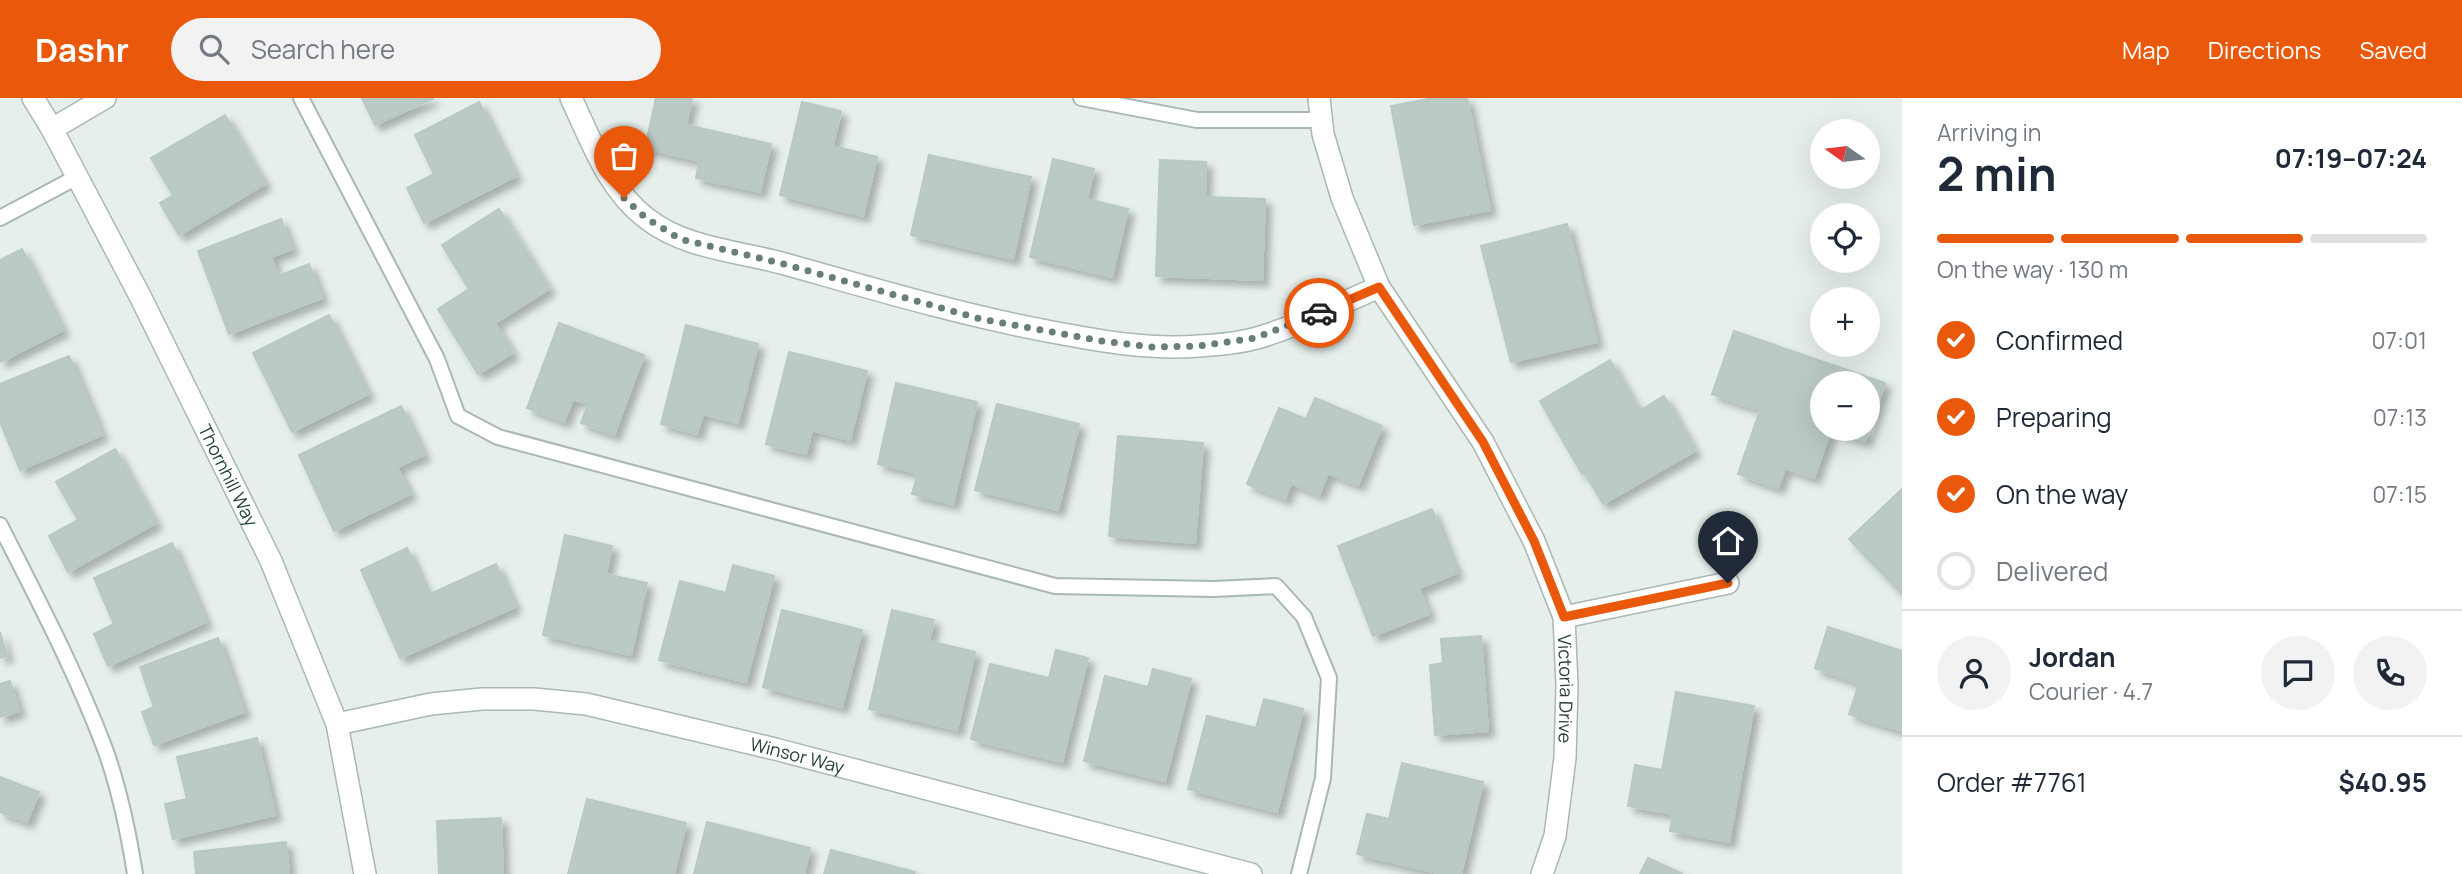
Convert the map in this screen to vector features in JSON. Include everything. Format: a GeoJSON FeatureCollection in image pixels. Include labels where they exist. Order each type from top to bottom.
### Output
{"type":"FeatureCollection","features":[{"type":"Feature","properties":{"kind":"street","name":"Thornhill Way"},"geometry":{"type":"LineString","coordinates":[[33,98],[140,296],[271,561],[337,724],[365,874]]}},
{"type":"Feature","properties":{"kind":"street"},"geometry":{"type":"LineString","coordinates":[[52,129],[105,98]]}},
{"type":"Feature","properties":{"kind":"street"},"geometry":{"type":"LineString","coordinates":[[571,98],[608,174],[624,198],[646,218],[680,239],[780,263],[981,319],[1101,341],[1152,347],[1199,346],[1255,338],[1379,287]]}},
{"type":"Feature","properties":{"kind":"street","name":"Victoria Drive"},"geometry":{"type":"LineString","coordinates":[[1319,98],[1323,134],[1342,198],[1379,287],[1483,442],[1534,541],[1564,617],[1567,686],[1565,758],[1555,836],[1542,874]]}},
{"type":"Feature","properties":{"kind":"street"},"geometry":{"type":"LineString","coordinates":[[1564,617],[1728,583]]}},
{"type":"Feature","properties":{"kind":"street","name":"Winsor Way"},"geometry":{"type":"LineString","coordinates":[[337,724],[431,704],[482,699],[534,699],[586,704],[775,749],[1251,874]]}},
{"type":"Feature","properties":{"kind":"lane"},"geometry":{"type":"LineString","coordinates":[[301,98],[438,359],[458,416],[498,437],[1055,586],[1214,589],[1276,586],[1304,617],[1329,678],[1324,778],[1299,874]]}},
{"type":"Feature","properties":{"kind":"lane"},"geometry":{"type":"LineString","coordinates":[[1081,98],[1196,120],[1322,120]]}},
{"type":"Feature","properties":{"kind":"lane"},"geometry":{"type":"LineString","coordinates":[[0,218],[77,177]]}},
{"type":"Feature","properties":{"kind":"lane"},"geometry":{"type":"LineString","coordinates":[[0,525],[54,632],[106,751],[131,846],[135,874]]}},
{"type":"Feature","properties":{"kind":"building"},"geometry":{"type":"Polygon","coordinates":[[[362,98],[434,98],[375,125],[362,98]]]}},
{"type":"Feature","properties":{"kind":"building"},"geometry":{"type":"Polygon","coordinates":[[[656,98],[692,98],[686,125],[771,144],[760,192],[696,178],[699,161],[645,148],[656,98]]]}},
{"type":"Feature","properties":{"kind":"building"},"geometry":{"type":"Polygon","coordinates":[[[1433,98],[1467,98],[1490,210],[1414,225],[1391,106],[1433,98]]]}},
{"type":"Feature","properties":{"kind":"building"},"geometry":{"type":"Polygon","coordinates":[[[479,102],[516,176],[424,223],[407,188],[434,174],[415,135],[479,102]]]}},
{"type":"Feature","properties":{"kind":"building"},"geometry":{"type":"Polygon","coordinates":[[[802,102],[841,111],[833,146],[877,157],[863,216],[780,195],[802,102]]]}},
{"type":"Feature","properties":{"kind":"building"},"geometry":{"type":"Polygon","coordinates":[[[225,115],[265,184],[179,235],[160,203],[173,195],[151,158],[225,115]]]}},
{"type":"Feature","properties":{"kind":"building"},"geometry":{"type":"Polygon","coordinates":[[[929,155],[1031,177],[1013,259],[911,235],[929,155]]]}},
{"type":"Feature","properties":{"kind":"building"},"geometry":{"type":"Polygon","coordinates":[[[1053,159],[1094,169],[1087,199],[1128,209],[1112,277],[1030,257],[1053,159]]]}},
{"type":"Feature","properties":{"kind":"building"},"geometry":{"type":"Polygon","coordinates":[[[1160,160],[1206,162],[1205,197],[1265,199],[1262,280],[1156,276],[1160,160]]]}},
{"type":"Feature","properties":{"kind":"building"},"geometry":{"type":"Polygon","coordinates":[[[499,209],[549,289],[495,323],[513,353],[478,374],[438,309],[469,289],[442,245],[499,209]]]}},
{"type":"Feature","properties":{"kind":"building"},"geometry":{"type":"Polygon","coordinates":[[[281,219],[292,249],[271,257],[278,276],[309,264],[322,298],[229,334],[198,251],[281,219]]]}},
{"type":"Feature","properties":{"kind":"building"},"geometry":{"type":"Polygon","coordinates":[[[1567,224],[1597,342],[1511,362],[1481,246],[1567,224]]]}},
{"type":"Feature","properties":{"kind":"building"},"geometry":{"type":"Polygon","coordinates":[[[22,249],[63,330],[0,362],[0,260],[22,249]]]}},
{"type":"Feature","properties":{"kind":"building"},"geometry":{"type":"Polygon","coordinates":[[[329,315],[368,394],[292,432],[253,353],[329,315]]]}},
{"type":"Feature","properties":{"kind":"building"},"geometry":{"type":"Polygon","coordinates":[[[559,323],[644,355],[614,435],[581,423],[588,404],[573,399],[564,422],[527,408],[559,323]]]}},
{"type":"Feature","properties":{"kind":"building"},"geometry":{"type":"Polygon","coordinates":[[[686,325],[758,344],[738,423],[703,414],[697,434],[661,424],[686,325]]]}},
{"type":"Feature","properties":{"kind":"building"},"geometry":{"type":"Polygon","coordinates":[[[1734,331],[1850,371],[1810,371],[1810,441],[1827,441],[1814,478],[1785,468],[1778,488],[1738,474],[1760,410],[1712,394],[1734,331]]]}},
{"type":"Feature","properties":{"kind":"building"},"geometry":{"type":"Polygon","coordinates":[[[789,352],[867,371],[850,440],[812,430],[806,454],[766,444],[789,352]]]}},
{"type":"Feature","properties":{"kind":"building"},"geometry":{"type":"Polygon","coordinates":[[[69,356],[102,435],[20,470],[0,422],[0,384],[69,356]]]}},
{"type":"Feature","properties":{"kind":"building"},"geometry":{"type":"Polygon","coordinates":[[[1610,360],[1639,411],[1664,396],[1695,451],[1603,504],[1584,472],[1582,474],[1540,401],[1610,360]]]}},
{"type":"Feature","properties":{"kind":"building"},"geometry":{"type":"Polygon","coordinates":[[[1880,381],[1885,383],[1880,398],[1880,381]]]}},
{"type":"Feature","properties":{"kind":"building"},"geometry":{"type":"Polygon","coordinates":[[[896,383],[977,402],[953,504],[912,494],[918,473],[878,464],[896,383]]]}},
{"type":"Feature","properties":{"kind":"building"},"geometry":{"type":"Polygon","coordinates":[[[1315,398],[1382,426],[1358,485],[1328,473],[1319,495],[1291,483],[1285,499],[1247,484],[1279,408],[1306,419],[1315,398]]]}},
{"type":"Feature","properties":{"kind":"building"},"geometry":{"type":"Polygon","coordinates":[[[997,404],[1079,424],[1058,510],[975,490],[997,404]]]}},
{"type":"Feature","properties":{"kind":"building"},"geometry":{"type":"Polygon","coordinates":[[[401,406],[424,455],[397,467],[410,494],[334,531],[299,455],[401,406]]]}},
{"type":"Feature","properties":{"kind":"building"},"geometry":{"type":"Polygon","coordinates":[[[1118,436],[1203,443],[1195,543],[1109,536],[1118,436]]]}},
{"type":"Feature","properties":{"kind":"building"},"geometry":{"type":"Polygon","coordinates":[[[115,449],[156,523],[68,572],[49,536],[78,520],[56,482],[115,449]]]}},
{"type":"Feature","properties":{"kind":"building"},"geometry":{"type":"Polygon","coordinates":[[[1902,489],[1902,594],[1849,539],[1902,489]]]}},
{"type":"Feature","properties":{"kind":"building"},"geometry":{"type":"Polygon","coordinates":[[[1432,509],[1457,573],[1419,588],[1429,614],[1373,636],[1338,546],[1432,509]]]}},
{"type":"Feature","properties":{"kind":"building"},"geometry":{"type":"Polygon","coordinates":[[[565,535],[612,546],[606,574],[647,583],[631,655],[543,635],[565,535]]]}},
{"type":"Feature","properties":{"kind":"building"},"geometry":{"type":"Polygon","coordinates":[[[172,543],[206,622],[108,666],[94,634],[114,624],[94,578],[172,543]]]}},
{"type":"Feature","properties":{"kind":"building"},"geometry":{"type":"Polygon","coordinates":[[[407,548],[428,595],[496,564],[515,607],[400,658],[361,570],[407,548]]]}},
{"type":"Feature","properties":{"kind":"building"},"geometry":{"type":"Polygon","coordinates":[[[733,565],[774,576],[746,682],[659,660],[680,581],[726,593],[733,565]]]}},
{"type":"Feature","properties":{"kind":"building"},"geometry":{"type":"Polygon","coordinates":[[[782,610],[862,630],[842,707],[763,687],[782,610]]]}},
{"type":"Feature","properties":{"kind":"building"},"geometry":{"type":"Polygon","coordinates":[[[892,610],[934,620],[929,641],[975,652],[957,730],[869,709],[892,610]]]}},
{"type":"Feature","properties":{"kind":"building"},"geometry":{"type":"Polygon","coordinates":[[[1828,627],[1902,651],[1902,731],[1849,714],[1859,683],[1815,668],[1828,627]]]}},
{"type":"Feature","properties":{"kind":"building"},"geometry":{"type":"Polygon","coordinates":[[[0,632],[7,656],[0,658],[0,632]]]}},
{"type":"Feature","properties":{"kind":"building"},"geometry":{"type":"Polygon","coordinates":[[[1481,636],[1488,731],[1435,735],[1430,665],[1443,663],[1441,639],[1481,636]]]}},
{"type":"Feature","properties":{"kind":"building"},"geometry":{"type":"Polygon","coordinates":[[[218,638],[244,712],[154,745],[142,712],[154,707],[140,667],[218,638]]]}},
{"type":"Feature","properties":{"kind":"building"},"geometry":{"type":"Polygon","coordinates":[[[1056,650],[1088,658],[1062,762],[971,739],[990,664],[1049,678],[1056,650]]]}},
{"type":"Feature","properties":{"kind":"building"},"geometry":{"type":"Polygon","coordinates":[[[1153,669],[1191,679],[1165,781],[1084,761],[1105,676],[1148,687],[1153,669]]]}},
{"type":"Feature","properties":{"kind":"building"},"geometry":{"type":"Polygon","coordinates":[[[10,681],[19,711],[0,717],[0,684],[10,681]]]}},
{"type":"Feature","properties":{"kind":"building"},"geometry":{"type":"Polygon","coordinates":[[[1676,692],[1754,706],[1729,842],[1670,831],[1673,814],[1628,806],[1635,765],[1662,770],[1676,692]]]}},
{"type":"Feature","properties":{"kind":"building"},"geometry":{"type":"Polygon","coordinates":[[[1264,699],[1303,709],[1277,812],[1188,789],[1207,716],[1256,728],[1264,699]]]}},
{"type":"Feature","properties":{"kind":"building"},"geometry":{"type":"Polygon","coordinates":[[[257,738],[275,815],[173,839],[165,804],[187,799],[177,757],[257,738]]]}},
{"type":"Feature","properties":{"kind":"building"},"geometry":{"type":"Polygon","coordinates":[[[1402,763],[1483,782],[1461,874],[1442,874],[1357,854],[1367,814],[1389,819],[1402,763]]]}},
{"type":"Feature","properties":{"kind":"building"},"geometry":{"type":"Polygon","coordinates":[[[0,777],[39,792],[27,822],[0,812],[0,777]]]}},
{"type":"Feature","properties":{"kind":"building"},"geometry":{"type":"Polygon","coordinates":[[[587,799],[686,823],[674,874],[568,874],[587,799]]]}},
{"type":"Feature","properties":{"kind":"building"},"geometry":{"type":"Polygon","coordinates":[[[501,818],[503,874],[439,874],[437,821],[501,818]]]}},
{"type":"Feature","properties":{"kind":"building"},"geometry":{"type":"Polygon","coordinates":[[[707,822],[810,848],[804,874],[694,874],[707,822]]]}},
{"type":"Feature","properties":{"kind":"building"},"geometry":{"type":"Polygon","coordinates":[[[286,842],[289,874],[196,874],[194,852],[286,842]]]}},
{"type":"Feature","properties":{"kind":"building"},"geometry":{"type":"Polygon","coordinates":[[[831,850],[915,872],[824,874],[831,850]]]}},
{"type":"Feature","properties":{"kind":"building"},"geometry":{"type":"Polygon","coordinates":[[[1648,858],[1683,874],[1640,874],[1648,858]]]}},
{"type":"Feature","properties":{"kind":"way so far"},"geometry":{"type":"LineString","coordinates":[[624,198],[646,218],[680,239],[780,263],[981,319],[1101,341],[1152,347],[1199,346],[1255,338],[1319,313]]}},
{"type":"Feature","properties":{"kind":"route"},"geometry":{"type":"LineString","coordinates":[[1319,313],[1379,287],[1483,442],[1534,541],[1564,617],[1728,583]]}}]}
